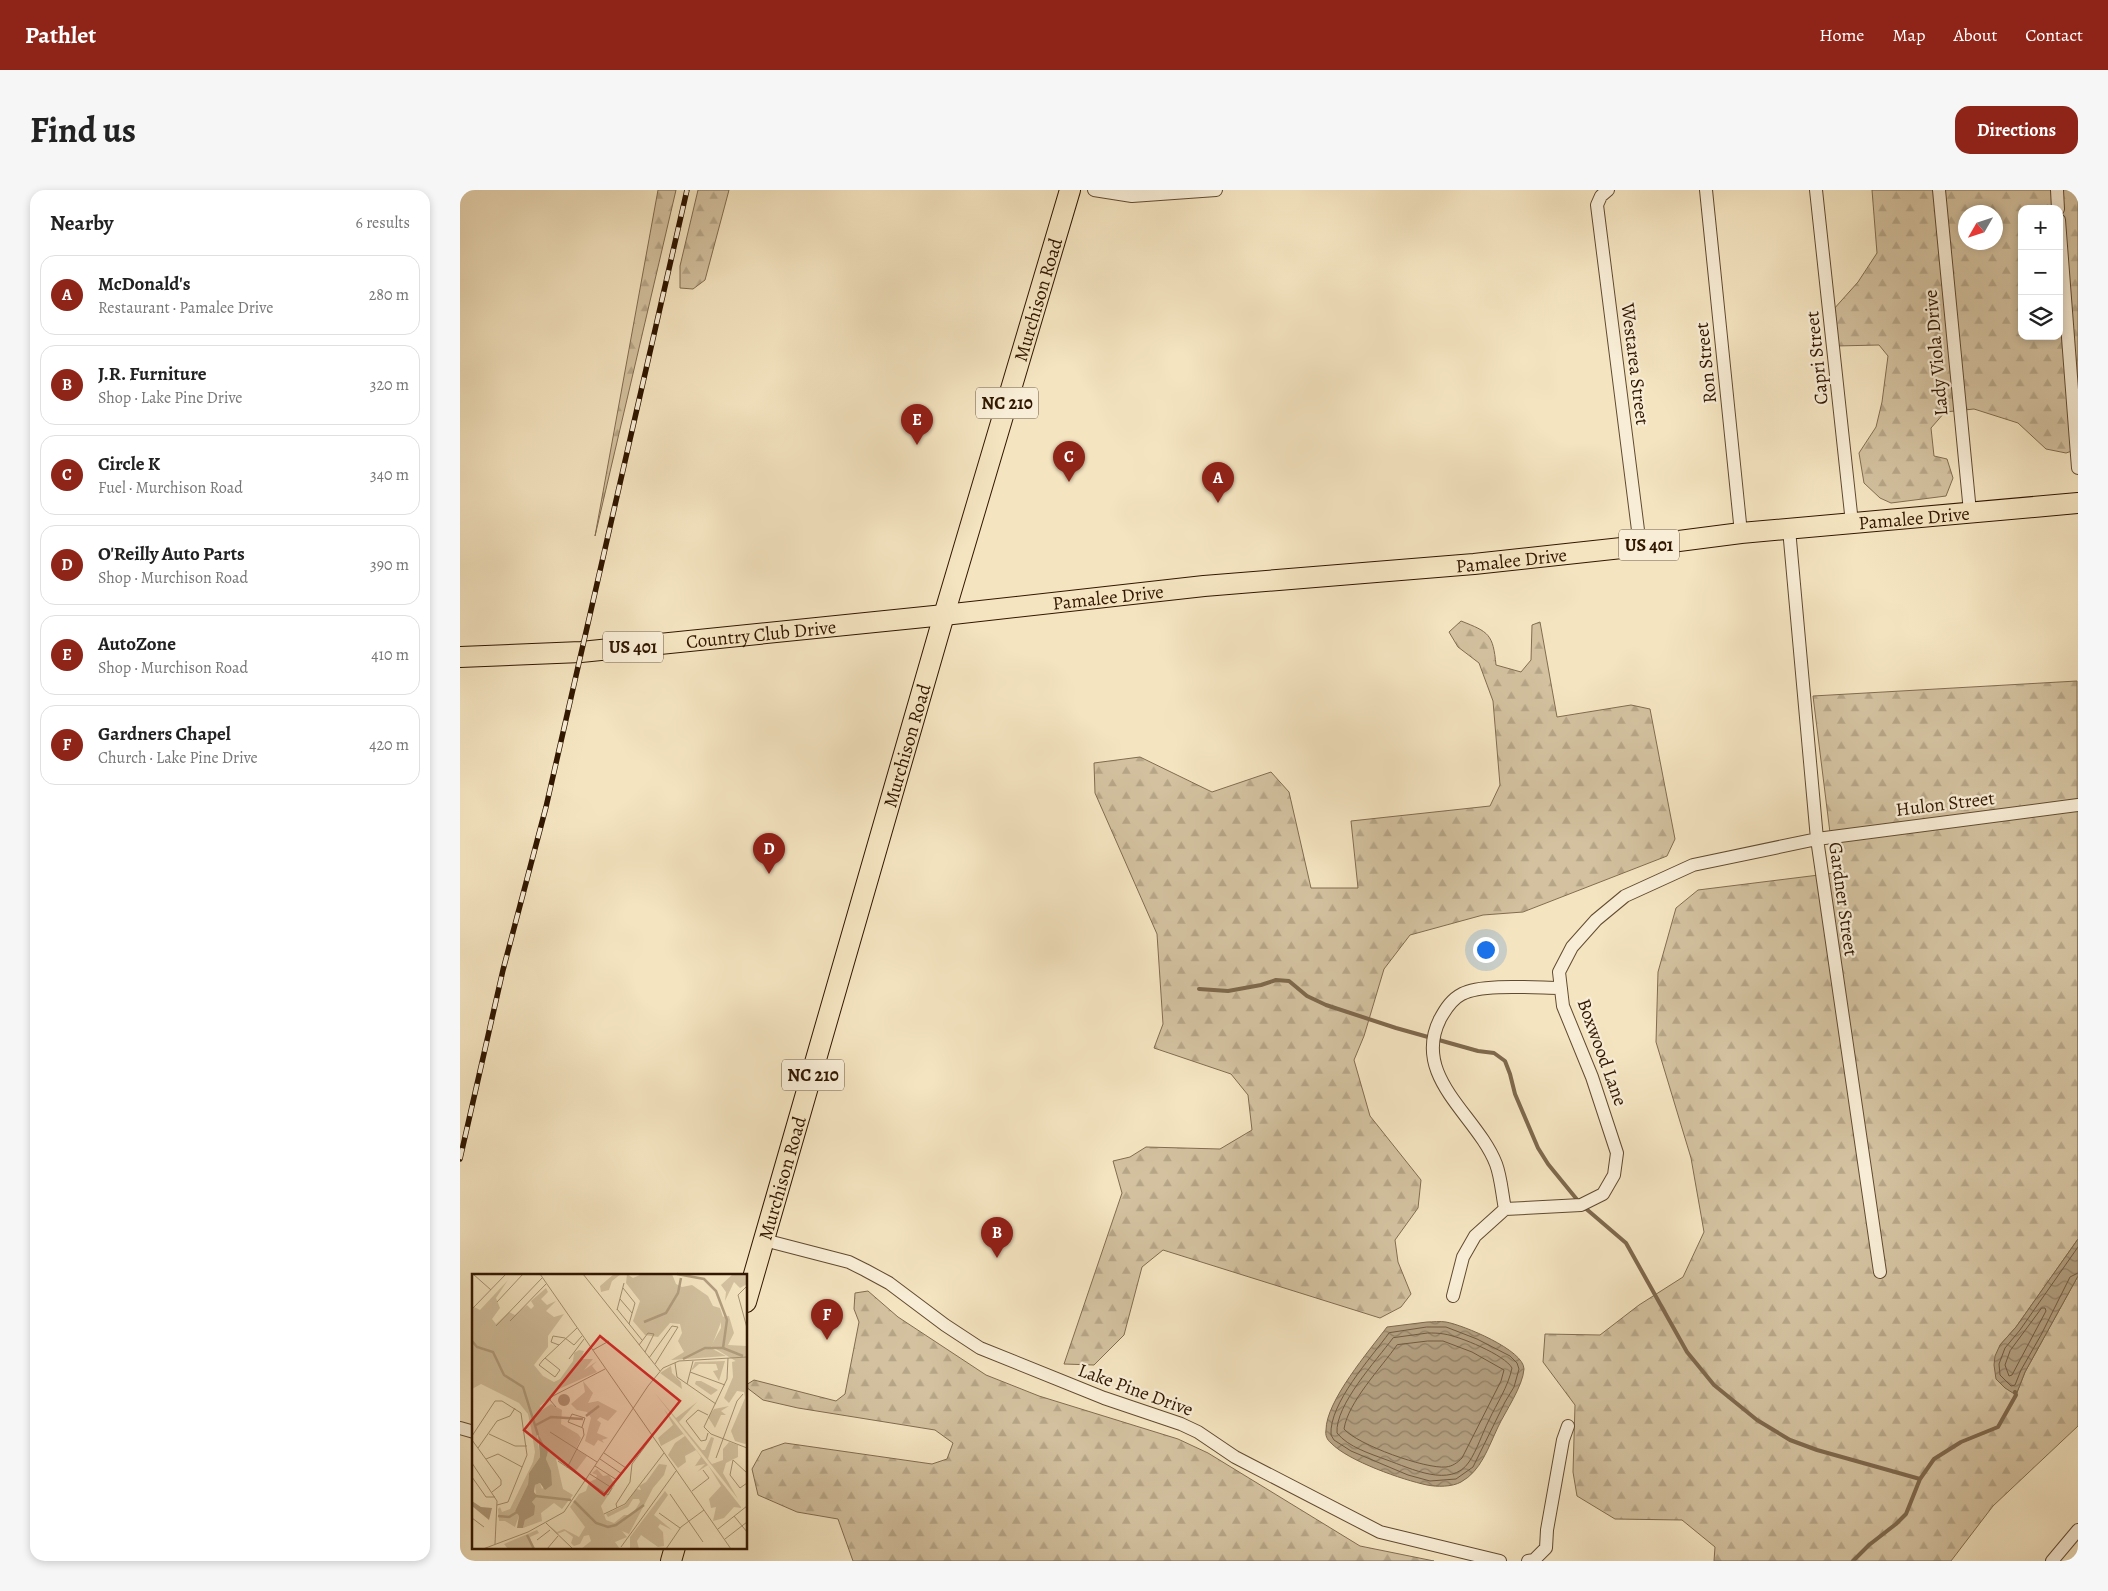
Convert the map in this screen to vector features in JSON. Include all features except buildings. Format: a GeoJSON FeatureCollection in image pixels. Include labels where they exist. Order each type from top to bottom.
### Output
{"type":"FeatureCollection","features":[{"type":"Feature","properties":{"kind":"main road","name":"Murchison Road"},"geometry":{"type":"LineString","coordinates":[[748,1295],[944,615],[1070,190]]}},
{"type":"Feature","properties":{"kind":"main road","name":"Pamalee Drive"},"geometry":{"type":"LineString","coordinates":[[944,615],[1204,586],[1474,564],[1640,546],[1742,532],[2078,503]]}},
{"type":"Feature","properties":{"kind":"main road","name":"Country Club Drive"},"geometry":{"type":"LineString","coordinates":[[460,657],[581,652],[944,615]]}},
{"type":"Feature","properties":{"kind":"main road"},"geometry":{"type":"LineString","coordinates":[[671,1561],[675,1548]]}},
{"type":"Feature","properties":{"kind":"street"},"geometry":{"type":"LineString","coordinates":[[1094,190],[1132,196],[1216,190]]}},
{"type":"Feature","properties":{"kind":"street","name":"Westarea Street"},"geometry":{"type":"LineString","coordinates":[[1608,190],[1601,196],[1597,205],[1640,546]]}},
{"type":"Feature","properties":{"kind":"street","name":"Ron Street"},"geometry":{"type":"LineString","coordinates":[[1706,190],[1742,532]]}},
{"type":"Feature","properties":{"kind":"street","name":"Capri Street"},"geometry":{"type":"LineString","coordinates":[[1816,190],[1852,523]]}},
{"type":"Feature","properties":{"kind":"street","name":"Lady Viola Drive"},"geometry":{"type":"LineString","coordinates":[[1939,190],[1970,512]]}},
{"type":"Feature","properties":{"kind":"street"},"geometry":{"type":"LineString","coordinates":[[2057,190],[2058,205]]}},
{"type":"Feature","properties":{"kind":"street"},"geometry":{"type":"LineString","coordinates":[[2061,250],[2078,468]]}},
{"type":"Feature","properties":{"kind":"street","name":"Gardner Street"},"geometry":{"type":"LineString","coordinates":[[1788,529],[1817,839],[1880,1272]]}},
{"type":"Feature","properties":{"kind":"street","name":"Hulon Street"},"geometry":{"type":"LineString","coordinates":[[1817,839],[2078,805]]}},
{"type":"Feature","properties":{"kind":"street","name":"Boxwood Lane"},"geometry":{"type":"LineString","coordinates":[[1505,1209],[1581,1205],[1603,1194],[1614,1175],[1616,1153],[1614,1144],[1592,1077],[1564,1006],[1559,972],[1572,947],[1596,920],[1625,896],[1693,865],[1817,839]]}},
{"type":"Feature","properties":{"kind":"street"},"geometry":{"type":"LineString","coordinates":[[1453,1296],[1463,1257],[1476,1236],[1505,1209],[1496,1164],[1484,1141],[1440,1081],[1433,1060],[1436,1028],[1447,1006],[1463,993],[1489,988],[1561,988]]}},
{"type":"Feature","properties":{"kind":"street","name":"Lake Pine Drive"},"geometry":{"type":"LineString","coordinates":[[764,1240],[849,1262],[889,1283],[945,1325],[980,1348],[1095,1395],[1181,1424],[1198,1432],[1235,1457],[1380,1532],[1500,1561]]}},
{"type":"Feature","properties":{"kind":"street"},"geometry":{"type":"LineString","coordinates":[[1528,1561],[1534,1560],[1546,1548],[1547,1530],[1561,1449],[1568,1426]]}},
{"type":"Feature","properties":{"kind":"street"},"geometry":{"type":"LineString","coordinates":[[2052,1561],[2078,1530]]}},
{"type":"Feature","properties":{"kind":"green space"},"geometry":{"type":"Polygon","coordinates":[[[658,190],[676,190],[595,536],[658,190]]]}},
{"type":"Feature","properties":{"kind":"green space"},"geometry":{"type":"Polygon","coordinates":[[[698,190],[729,190],[705,280],[693,289],[680,288],[680,266],[698,190]]]}},
{"type":"Feature","properties":{"kind":"green space"},"geometry":{"type":"Polygon","coordinates":[[[1872,190],[2078,190],[2078,449],[2066,453],[2046,449],[2018,423],[1974,409],[1945,412],[1931,428],[1934,456],[1947,459],[1953,478],[1946,496],[1891,503],[1880,498],[1864,483],[1859,453],[1876,427],[1882,402],[1888,356],[1879,345],[1836,346],[1833,310],[1858,282],[1877,253],[1872,190]]]}},
{"type":"Feature","properties":{"kind":"green space"},"geometry":{"type":"Polygon","coordinates":[[[1461,621],[1478,628],[1488,636],[1493,647],[1496,665],[1521,672],[1531,660],[1532,625],[1540,622],[1557,717],[1631,705],[1650,709],[1675,839],[1667,856],[1523,912],[1483,915],[1410,935],[1384,969],[1364,1036],[1354,1060],[1370,1116],[1421,1180],[1418,1208],[1395,1240],[1398,1262],[1411,1294],[1401,1307],[1380,1318],[1163,1250],[1142,1267],[1124,1335],[1094,1365],[1064,1364],[1122,1193],[1113,1161],[1130,1157],[1146,1147],[1220,1149],[1252,1130],[1248,1095],[1231,1074],[1154,1048],[1163,1024],[1157,934],[1095,793],[1094,763],[1140,757],[1212,792],[1271,772],[1289,792],[1311,888],[1358,888],[1351,821],[1490,806],[1500,785],[1493,701],[1479,663],[1458,647],[1449,632],[1461,621]]]}},
{"type":"Feature","properties":{"kind":"green space"},"geometry":{"type":"Polygon","coordinates":[[[2077,681],[2078,1239],[2016,1327],[2000,1345],[2016,1395],[2025,1372],[2078,1276],[2078,1426],[1993,1506],[1951,1561],[1714,1561],[1715,1547],[1682,1520],[1615,1519],[1577,1496],[1573,1472],[1575,1405],[1543,1362],[1545,1334],[1600,1335],[1639,1305],[1683,1277],[1704,1232],[1691,1158],[1656,1042],[1658,972],[1676,908],[1698,890],[1835,873],[1813,696],[2077,681]]]}},
{"type":"Feature","properties":{"kind":"green space"},"geometry":{"type":"Polygon","coordinates":[[[868,1291],[898,1317],[986,1375],[1039,1396],[1178,1439],[1208,1453],[1360,1546],[1434,1561],[853,1561],[838,1519],[797,1512],[758,1495],[752,1469],[762,1451],[785,1443],[932,1464],[947,1459],[953,1443],[935,1430],[798,1408],[763,1400],[748,1389],[748,1384],[754,1380],[836,1401],[845,1394],[859,1322],[854,1309],[855,1293],[868,1291]]]}},
{"type":"Feature","properties":{"kind":"water"},"geometry":{"type":"Polygon","coordinates":[[[2078,1239],[2078,1276],[2025,1372],[2016,1395],[1996,1379],[1995,1356],[2000,1345],[2016,1327],[2078,1239]]]}},
{"type":"Feature","properties":{"kind":"water"},"geometry":{"type":"Polygon","coordinates":[[[1427,1322],[1454,1324],[1478,1333],[1514,1354],[1524,1369],[1517,1391],[1479,1465],[1474,1472],[1461,1482],[1449,1486],[1427,1485],[1376,1469],[1339,1450],[1328,1440],[1326,1434],[1328,1418],[1333,1405],[1360,1362],[1387,1327],[1427,1322]]]}},
{"type":"Feature","properties":{"kind":"waterway"},"geometry":{"type":"LineString","coordinates":[[1199,989],[1228,991],[1261,985],[1276,980],[1289,981],[1307,996],[1326,1005],[1396,1028],[1478,1051],[1494,1053],[1505,1061],[1515,1094],[1538,1148],[1548,1164],[1579,1202]]}},
{"type":"Feature","properties":{"kind":"waterway"},"geometry":{"type":"LineString","coordinates":[[1584,1207],[1626,1243],[1687,1352],[1714,1385],[1757,1420],[1790,1440],[1817,1450],[1920,1479]]}},
{"type":"Feature","properties":{"kind":"waterway"},"geometry":{"type":"LineString","coordinates":[[1853,1561],[1906,1514],[1920,1479],[1934,1459],[1961,1442],[1998,1427],[2016,1395],[2015,1392]]}},
{"type":"Feature","properties":{"kind":"railway"},"geometry":{"type":"LineString","coordinates":[[460,1159],[503,970],[546,807],[687,190]]}},
{"type":"Feature","properties":{"kind":"place","name":"AutoZone"},"geometry":{"type":"Point","coordinates":[917,445]}},
{"type":"Feature","properties":{"kind":"place","name":"Circle K"},"geometry":{"type":"Point","coordinates":[1069,482]}},
{"type":"Feature","properties":{"kind":"place","name":"McDonald's"},"geometry":{"type":"Point","coordinates":[1218,503]}},
{"type":"Feature","properties":{"kind":"place","name":"O'Reilly Auto Parts"},"geometry":{"type":"Point","coordinates":[769,874]}},
{"type":"Feature","properties":{"kind":"place","name":"J.R. Furniture"},"geometry":{"type":"Point","coordinates":[997,1258]}},
{"type":"Feature","properties":{"kind":"place","name":"Gardners Chapel"},"geometry":{"type":"Point","coordinates":[827,1340]}}]}
